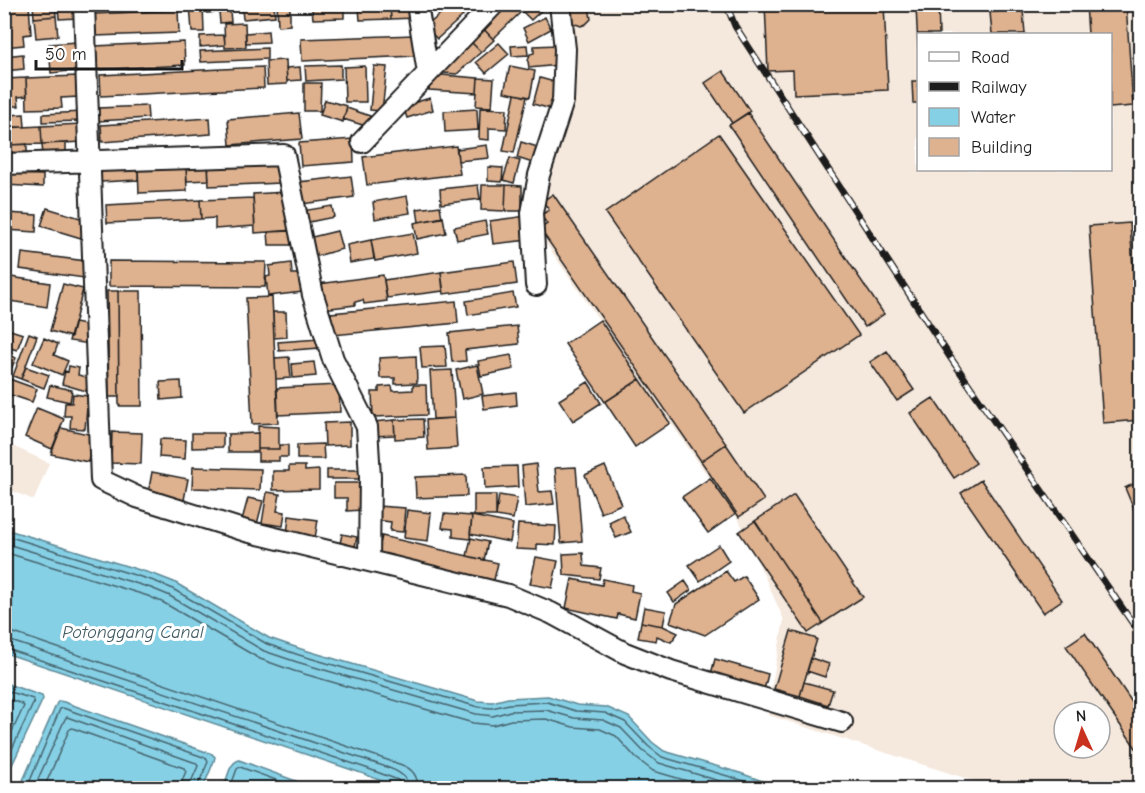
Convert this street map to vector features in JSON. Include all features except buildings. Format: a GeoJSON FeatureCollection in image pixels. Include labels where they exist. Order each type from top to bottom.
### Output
{"type":"FeatureCollection","features":[{"type":"Feature","properties":{"kind":"street"},"geometry":{"type":"LineString","coordinates":[[84,4],[101,480],[137,497],[246,531],[508,595],[551,613],[624,653],[671,671],[842,722]]}},
{"type":"Feature","properties":{"kind":"street"},"geometry":{"type":"LineString","coordinates":[[417,4],[428,73]]}},
{"type":"Feature","properties":{"kind":"street"},"geometry":{"type":"LineString","coordinates":[[362,142],[494,4]]}},
{"type":"Feature","properties":{"kind":"street"},"geometry":{"type":"LineString","coordinates":[[536,285],[532,213],[539,175],[563,101],[565,49],[560,4]]}},
{"type":"Feature","properties":{"kind":"street"},"geometry":{"type":"LineString","coordinates":[[4,164],[284,155],[316,306],[333,359],[367,428],[370,477],[369,561]]}},
{"type":"Feature","properties":{"kind":"shaded area"},"geometry":{"type":"Polygon","coordinates":[[[564,5],[1140,5],[1140,788],[996,788],[768,715],[784,620],[740,522],[542,238],[540,196],[564,5]]]}},
{"type":"Feature","properties":{"kind":"shaded area"},"geometry":{"type":"Polygon","coordinates":[[[4,442],[49,463],[34,500],[5,488],[4,442]]]}},
{"type":"Feature","properties":{"kind":"water","name":"Potonggang Canal"},"geometry":{"type":"Polygon","coordinates":[[[5,529],[174,582],[269,638],[301,649],[478,701],[492,702],[508,698],[548,696],[577,705],[606,707],[629,717],[652,742],[664,751],[782,788],[399,788],[364,774],[5,653],[5,529]]]}},
{"type":"Feature","properties":{"kind":"water"},"geometry":{"type":"Polygon","coordinates":[[[5,683],[42,696],[43,699],[5,780],[5,683]]]}},
{"type":"Feature","properties":{"kind":"water"},"geometry":{"type":"Polygon","coordinates":[[[59,701],[212,754],[215,757],[214,761],[203,788],[21,788],[59,701]]]}},
{"type":"Feature","properties":{"kind":"water"},"geometry":{"type":"Polygon","coordinates":[[[239,760],[315,788],[224,788],[231,768],[239,760]]]}},
{"type":"Feature","properties":{"kind":"railway"},"geometry":{"type":"LineString","coordinates":[[726,4],[735,26],[950,357],[1140,634]]}}]}
